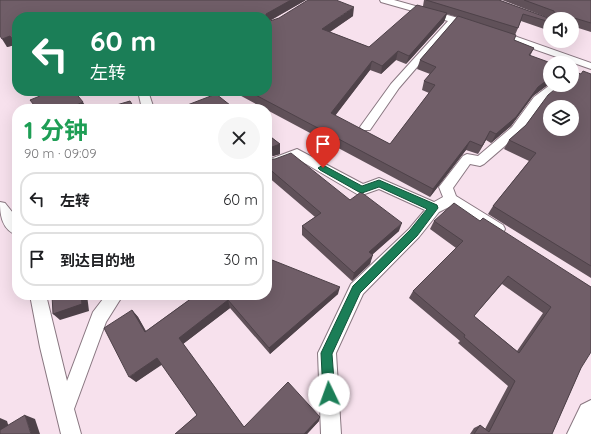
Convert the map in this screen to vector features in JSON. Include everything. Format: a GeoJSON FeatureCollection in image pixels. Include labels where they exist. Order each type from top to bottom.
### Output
{"type":"FeatureCollection","features":[{"type":"Feature","properties":{"kind":"street"},"geometry":{"type":"LineString","coordinates":[[582,434],[591,415]]}},
{"type":"Feature","properties":{"kind":"lane"},"geometry":{"type":"LineString","coordinates":[[384,0],[484,29],[560,56]]}},
{"type":"Feature","properties":{"kind":"lane"},"geometry":{"type":"LineString","coordinates":[[366,127],[394,86],[430,48],[453,20]]}},
{"type":"Feature","properties":{"kind":"lane"},"geometry":{"type":"LineString","coordinates":[[579,63],[591,66]]}},
{"type":"Feature","properties":{"kind":"lane"},"geometry":{"type":"LineString","coordinates":[[511,238],[451,199],[446,187],[467,159],[480,162],[516,130],[538,100],[548,92]]}},
{"type":"Feature","properties":{"kind":"lane"},"geometry":{"type":"LineString","coordinates":[[272,164],[297,153],[362,190],[379,183],[434,208]]}},
{"type":"Feature","properties":{"kind":"lane"},"geometry":{"type":"LineString","coordinates":[[331,434],[327,353],[357,289],[414,233],[434,208],[451,199]]}},
{"type":"Feature","properties":{"kind":"lane"},"geometry":{"type":"LineString","coordinates":[[0,207],[12,223]]}},
{"type":"Feature","properties":{"kind":"lane"},"geometry":{"type":"LineString","coordinates":[[39,300],[49,347],[71,434]]}},
{"type":"Feature","properties":{"kind":"lane"},"geometry":{"type":"LineString","coordinates":[[65,409],[99,318],[112,300]]}},
{"type":"Feature","properties":{"kind":"building"},"geometry":{"type":"Polygon","coordinates":[[[0,0],[291,0],[270,12],[12,12],[12,39],[10,36],[2,39],[0,36],[0,0]]]}},
{"type":"Feature","properties":{"kind":"building"},"geometry":{"type":"Polygon","coordinates":[[[308,0],[336,0],[354,7],[322,29],[369,47],[417,5],[447,13],[409,56],[398,51],[382,66],[372,61],[331,113],[390,144],[435,85],[424,81],[436,67],[420,60],[458,16],[516,35],[514,40],[534,48],[529,55],[543,60],[543,83],[538,87],[516,117],[496,134],[490,131],[482,146],[470,141],[433,189],[257,96],[272,96],[272,20],[279,18],[308,0]]]}},
{"type":"Feature","properties":{"kind":"building"},"geometry":{"type":"Polygon","coordinates":[[[426,0],[499,0],[543,16],[543,20],[523,14],[518,28],[426,0]]]}},
{"type":"Feature","properties":{"kind":"building"},"geometry":{"type":"Polygon","coordinates":[[[524,0],[591,0],[591,23],[579,19],[579,12],[554,11],[524,0]]]}},
{"type":"Feature","properties":{"kind":"building"},"geometry":{"type":"Polygon","coordinates":[[[583,71],[591,74],[591,266],[493,206],[536,153],[509,140],[526,125],[543,102],[543,136],[579,136],[579,100],[544,100],[552,92],[579,92],[579,73],[581,74],[583,71]]]}},
{"type":"Feature","properties":{"kind":"building"},"geometry":{"type":"Polygon","coordinates":[[[40,96],[78,96],[83,102],[78,104],[33,104],[30,100],[40,96]]]}},
{"type":"Feature","properties":{"kind":"building"},"geometry":{"type":"Polygon","coordinates":[[[211,96],[219,96],[229,104],[190,104],[211,96]]]}},
{"type":"Feature","properties":{"kind":"building"},"geometry":{"type":"Polygon","coordinates":[[[130,101],[132,104],[120,104],[130,101]]]}},
{"type":"Feature","properties":{"kind":"building"},"geometry":{"type":"Polygon","coordinates":[[[272,138],[280,144],[272,147],[272,138]]]}},
{"type":"Feature","properties":{"kind":"building"},"geometry":{"type":"Polygon","coordinates":[[[291,153],[350,200],[361,192],[402,223],[369,252],[373,255],[354,273],[302,226],[321,213],[272,171],[272,159],[291,153]]]}},
{"type":"Feature","properties":{"kind":"building"},"geometry":{"type":"Polygon","coordinates":[[[454,203],[480,221],[483,218],[591,287],[591,352],[581,368],[552,434],[474,434],[480,425],[489,432],[515,381],[464,337],[465,335],[413,291],[463,241],[434,221],[454,203]],[[508,276],[474,316],[519,353],[551,307],[508,276]]]}},
{"type":"Feature","properties":{"kind":"building"},"geometry":{"type":"Polygon","coordinates":[[[272,260],[340,287],[269,348],[228,300],[272,300],[272,260]]]}},
{"type":"Feature","properties":{"kind":"building"},"geometry":{"type":"Polygon","coordinates":[[[52,300],[82,300],[82,304],[53,314],[52,300]]]}},
{"type":"Feature","properties":{"kind":"building"},"geometry":{"type":"Polygon","coordinates":[[[189,300],[228,300],[179,338],[244,427],[288,382],[320,417],[304,434],[175,434],[197,415],[157,358],[129,377],[104,328],[132,310],[145,332],[189,300]]]}},
{"type":"Feature","properties":{"kind":"building"},"geometry":{"type":"Polygon","coordinates":[[[25,415],[31,434],[0,434],[0,430],[25,415]]]}},
{"type":"Feature","properties":{"kind":"route"},"geometry":{"type":"LineString","coordinates":[[323,168],[362,190],[379,183],[434,208],[414,233],[357,289],[327,353],[329,394]]}}]}
